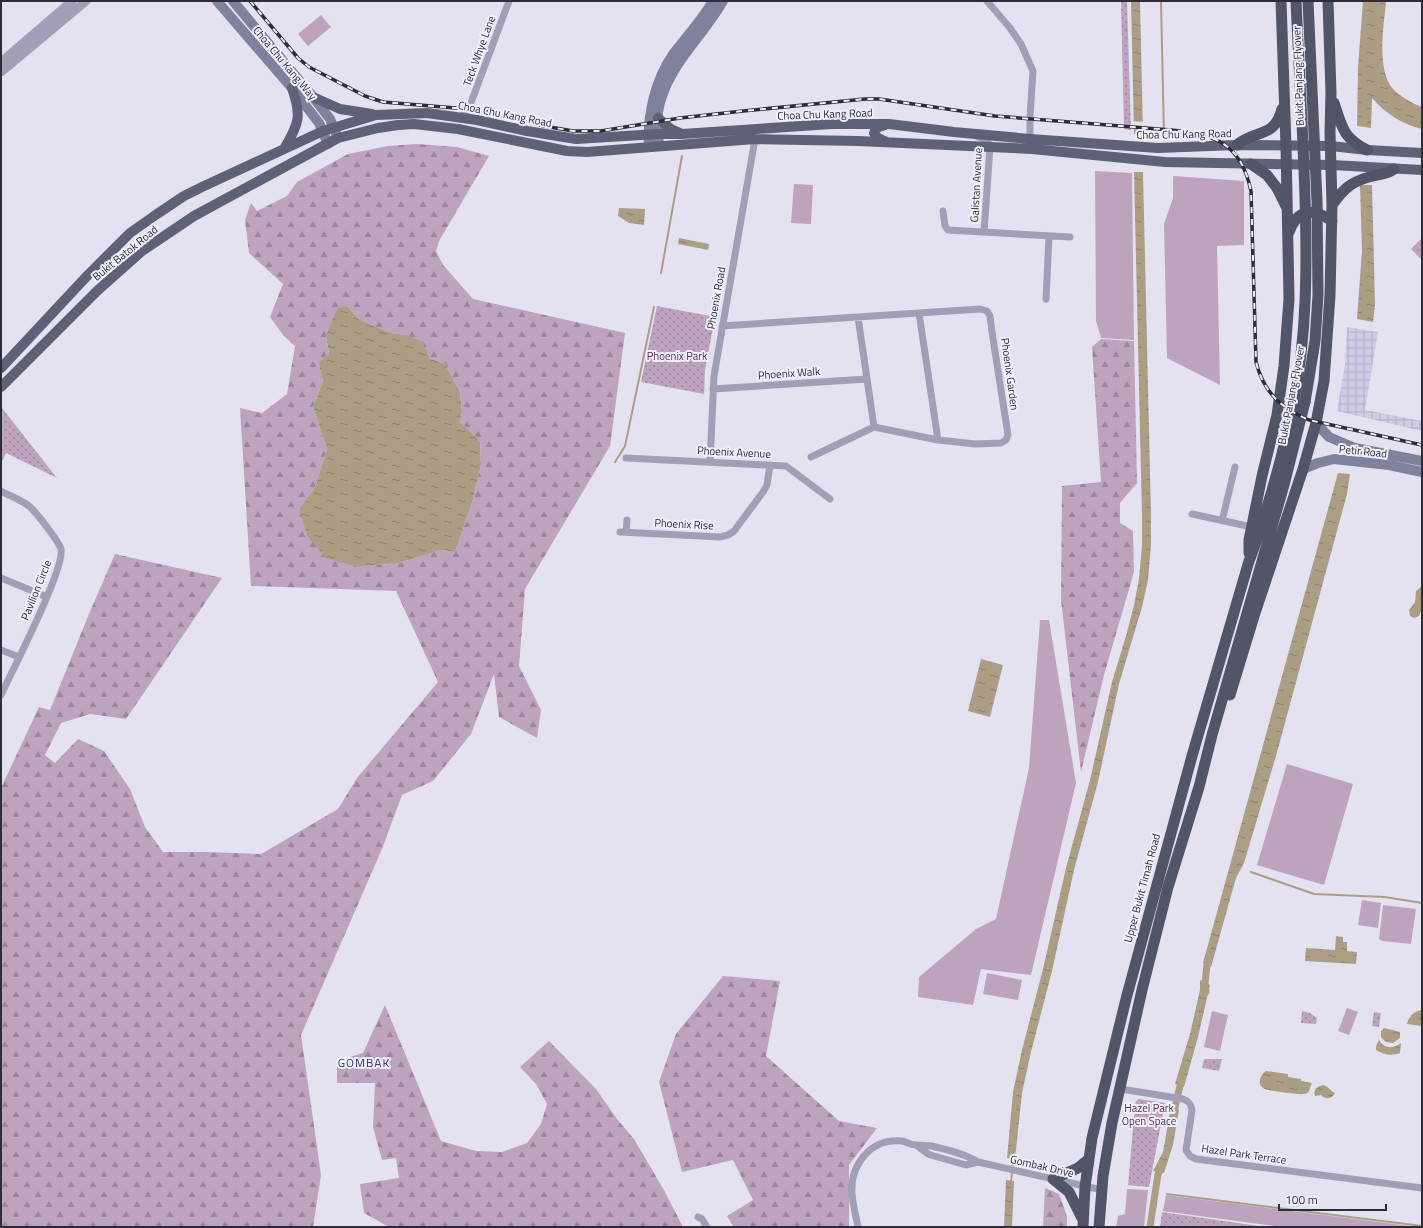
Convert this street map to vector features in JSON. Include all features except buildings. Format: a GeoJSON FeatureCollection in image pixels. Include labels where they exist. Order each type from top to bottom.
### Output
{"type":"FeatureCollection","features":[{"type":"Feature","properties":{"kind":"highway"},"geometry":{"type":"LineString","coordinates":[[1249,561],[1249,540],[1262,476],[1277,415],[1284,366],[1289,299],[1287,165],[1281,1]]}},
{"type":"Feature","properties":{"kind":"highway","name":"Bukit Panjang Flyover"},"geometry":{"type":"LineString","coordinates":[[1212,735],[1279,483],[1299,375],[1306,294],[1306,216],[1296,1]]}},
{"type":"Feature","properties":{"kind":"highway","name":"Bukit Panjang Flyover"},"geometry":{"type":"LineString","coordinates":[[1249,561],[1300,425],[1310,374],[1318,295],[1318,201],[1308,1]]}},
{"type":"Feature","properties":{"kind":"highway"},"geometry":{"type":"LineString","coordinates":[[1099,1227],[1102,1190],[1112,1123],[1121,1089],[1142,990],[1168,887],[1199,787],[1212,735],[1222,722],[1263,586],[1303,469],[1316,423],[1324,381],[1330,295],[1332,221],[1331,93],[1328,1]]}},
{"type":"Feature","properties":{"kind":"highway"},"geometry":{"type":"LineString","coordinates":[[1331,93],[1344,131],[1359,146],[1367,150]]}},
{"type":"Feature","properties":{"kind":"highway"},"geometry":{"type":"LineString","coordinates":[[1237,145],[1271,129],[1279,119],[1284,103]]}},
{"type":"Feature","properties":{"kind":"highway"},"geometry":{"type":"LineString","coordinates":[[1251,164],[1267,175],[1277,188],[1288,208]]}},
{"type":"Feature","properties":{"kind":"highway"},"geometry":{"type":"LineString","coordinates":[[1332,205],[1340,194],[1356,181],[1390,172],[1394,169]]}},
{"type":"Feature","properties":{"kind":"highway"},"geometry":{"type":"LineString","coordinates":[[1288,235],[1296,218],[1304,213],[1313,212],[1322,214],[1332,221]]}},
{"type":"Feature","properties":{"kind":"highway","name":"Upper Bukit Timah Road"},"geometry":{"type":"LineString","coordinates":[[1083,1223],[1085,1187],[1089,1159],[1102,1093],[1192,756],[1249,561]]}},
{"type":"Feature","properties":{"kind":"highway"},"geometry":{"type":"LineString","coordinates":[[1083,1223],[1069,1192],[1053,1179],[1078,1168],[1089,1159]]}},
{"type":"Feature","properties":{"kind":"main road","name":"Choa Chu Kang Way"},"geometry":{"type":"LineString","coordinates":[[217,1],[292,88],[319,123],[328,144]]}},
{"type":"Feature","properties":{"kind":"main road","name":"Choa Chu Kang Way"},"geometry":{"type":"LineString","coordinates":[[233,1],[330,119],[338,138]]}},
{"type":"Feature","properties":{"kind":"main road"},"geometry":{"type":"LineString","coordinates":[[653,134],[648,128],[656,91],[664,68],[713,1]]}},
{"type":"Feature","properties":{"kind":"main road"},"geometry":{"type":"LineString","coordinates":[[654,147],[653,134],[658,118],[661,100],[672,73],[723,1]]}},
{"type":"Feature","properties":{"kind":"main road"},"geometry":{"type":"LineString","coordinates":[[284,149],[293,133],[298,119],[297,104],[292,88]]}},
{"type":"Feature","properties":{"kind":"main road"},"geometry":{"type":"LineString","coordinates":[[313,97],[340,109],[376,115]]}},
{"type":"Feature","properties":{"kind":"main road","name":"Choa Chu Kang Road"},"geometry":{"type":"LineString","coordinates":[[323,131],[376,115],[427,113],[477,120],[527,131],[576,138],[682,134],[849,124],[889,124],[1030,139],[1158,148],[1237,145],[1331,146],[1367,150],[1422,153]]}},
{"type":"Feature","properties":{"kind":"main road"},"geometry":{"type":"LineString","coordinates":[[658,118],[671,129],[682,134]]}},
{"type":"Feature","properties":{"kind":"main road"},"geometry":{"type":"LineString","coordinates":[[328,144],[338,138],[378,128],[398,124],[414,124],[458,129],[567,151],[587,152],[755,139],[858,141],[1032,149],[1159,162],[1332,165],[1422,170]]}},
{"type":"Feature","properties":{"kind":"main road"},"geometry":{"type":"LineString","coordinates":[[849,124],[865,129],[865,137],[858,141]]}},
{"type":"Feature","properties":{"kind":"main road"},"geometry":{"type":"LineString","coordinates":[[888,142],[878,138],[874,133],[874,130],[889,124]]}},
{"type":"Feature","properties":{"kind":"main road","name":"Bukit Batok Road"},"geometry":{"type":"LineString","coordinates":[[1,368],[87,276],[136,229],[184,196],[230,173],[323,131]]}},
{"type":"Feature","properties":{"kind":"main road","name":"Bukit Batok Road"},"geometry":{"type":"LineString","coordinates":[[1,387],[97,291],[142,251],[194,216],[328,144]]}},
{"type":"Feature","properties":{"kind":"main road"},"geometry":{"type":"LineString","coordinates":[[26,341],[37,335],[54,335]]}},
{"type":"Feature","properties":{"kind":"main road","name":"Petir Road"},"geometry":{"type":"LineString","coordinates":[[1316,423],[1328,436],[1355,448],[1422,461]]}},
{"type":"Feature","properties":{"kind":"main road"},"geometry":{"type":"LineString","coordinates":[[1383,454],[1383,461],[1389,465]]}},
{"type":"Feature","properties":{"kind":"main road","name":"Petir Road"},"geometry":{"type":"LineString","coordinates":[[1303,469],[1334,459],[1389,465],[1422,472]]}},
{"type":"Feature","properties":{"kind":"street"},"geometry":{"type":"LineString","coordinates":[[1,62],[72,1]]}},
{"type":"Feature","properties":{"kind":"street"},"geometry":{"type":"LineString","coordinates":[[1,72],[86,1]]}},
{"type":"Feature","properties":{"kind":"street","name":"Teck Whye Lane"},"geometry":{"type":"LineString","coordinates":[[460,118],[470,108],[509,1]]}},
{"type":"Feature","properties":{"kind":"street"},"geometry":{"type":"LineString","coordinates":[[987,1],[1010,28],[1021,44],[1033,71],[1030,139]]}},
{"type":"Feature","properties":{"kind":"street"},"geometry":{"type":"LineString","coordinates":[[1,54],[12,53]]}},
{"type":"Feature","properties":{"kind":"street"},"geometry":{"type":"LineString","coordinates":[[470,108],[477,120]]}},
{"type":"Feature","properties":{"kind":"street","name":"Galistan Avenue"},"geometry":{"type":"LineString","coordinates":[[964,133],[986,140],[990,147],[984,232]]}},
{"type":"Feature","properties":{"kind":"street","name":"Phoenix Road"},"geometry":{"type":"LineString","coordinates":[[710,462],[714,376],[755,139]]}},
{"type":"Feature","properties":{"kind":"street","name":"Galistan Avenue"},"geometry":{"type":"LineString","coordinates":[[944,212],[944,226],[948,230],[1070,237]]}},
{"type":"Feature","properties":{"kind":"street"},"geometry":{"type":"LineString","coordinates":[[1046,299],[1049,236]]}},
{"type":"Feature","properties":{"kind":"street","name":"Phoenix Garden"},"geometry":{"type":"LineString","coordinates":[[722,326],[980,309],[987,311],[990,316],[1008,435],[1006,440],[1001,443],[975,444],[938,440],[874,427]]}},
{"type":"Feature","properties":{"kind":"street"},"geometry":{"type":"LineString","coordinates":[[919,313],[938,440]]}},
{"type":"Feature","properties":{"kind":"street"},"geometry":{"type":"LineString","coordinates":[[811,458],[874,427],[858,317]]}},
{"type":"Feature","properties":{"kind":"street","name":"Phoenix Walk"},"geometry":{"type":"LineString","coordinates":[[713,389],[867,379]]}},
{"type":"Feature","properties":{"kind":"street","name":"Phoenix Avenue"},"geometry":{"type":"LineString","coordinates":[[626,458],[786,466],[830,499]]}},
{"type":"Feature","properties":{"kind":"street","name":"Phoenix Rise"},"geometry":{"type":"LineString","coordinates":[[627,520],[623,532],[720,537],[728,535],[736,529],[763,492],[767,485],[770,465]]}},
{"type":"Feature","properties":{"kind":"street"},"geometry":{"type":"LineString","coordinates":[[1222,521],[1235,467]]}},
{"type":"Feature","properties":{"kind":"street","name":"Pavilion Circle"},"geometry":{"type":"LineString","coordinates":[[1,491],[32,508],[58,542],[61,549],[61,558],[47,598],[1,695]]}},
{"type":"Feature","properties":{"kind":"street"},"geometry":{"type":"LineString","coordinates":[[1192,514],[1252,527]]}},
{"type":"Feature","properties":{"kind":"street"},"geometry":{"type":"LineString","coordinates":[[1,578],[47,598]]}},
{"type":"Feature","properties":{"kind":"street"},"geometry":{"type":"LineString","coordinates":[[1,650],[19,657]]}},
{"type":"Feature","properties":{"kind":"street","name":"Hazel Park Terrace"},"geometry":{"type":"LineString","coordinates":[[1121,1089],[1188,1101],[1191,1106],[1186,1150],[1190,1156],[1196,1159],[1422,1188]]}},
{"type":"Feature","properties":{"kind":"street","name":"Gombak Drive"},"geometry":{"type":"LineString","coordinates":[[858,1227],[852,1193],[853,1178],[861,1158],[873,1147],[882,1143],[902,1141],[916,1146],[928,1154],[966,1165],[978,1162],[1102,1190]]}},
{"type":"Feature","properties":{"kind":"street"},"geometry":{"type":"LineString","coordinates":[[698,1217],[702,1219],[707,1227]]}},
{"type":"Feature","properties":{"kind":"green space"},"geometry":{"type":"Polygon","coordinates":[[[1121,1],[1127,1],[1131,130],[1124,129],[1121,1]]]}},
{"type":"Feature","properties":{"kind":"green space"},"geometry":{"type":"Polygon","coordinates":[[[321,15],[331,27],[308,46],[298,34],[321,15]]]}},
{"type":"Feature","properties":{"kind":"green space"},"geometry":{"type":"Polygon","coordinates":[[[417,144],[457,147],[489,156],[439,241],[436,251],[443,265],[473,299],[625,333],[610,446],[525,589],[519,666],[541,710],[537,738],[499,717],[494,674],[471,734],[433,781],[402,795],[382,849],[301,1035],[321,1175],[313,1227],[1,1227],[1,788],[39,707],[50,710],[115,554],[222,578],[126,719],[90,714],[61,723],[45,755],[55,763],[78,739],[104,751],[130,789],[145,827],[163,852],[261,854],[338,809],[357,778],[438,682],[396,591],[251,586],[240,408],[262,413],[287,394],[295,346],[284,336],[270,317],[283,284],[249,253],[245,220],[251,203],[257,211],[287,196],[297,182],[348,154],[388,146],[417,144]],[[347,306],[326,336],[329,354],[318,362],[323,381],[313,407],[327,449],[315,487],[299,509],[358,567],[399,563],[441,550],[455,552],[472,503],[481,465],[480,441],[460,422],[462,412],[460,392],[445,364],[429,358],[406,335],[391,333],[360,320],[347,306]]]}},
{"type":"Feature","properties":{"kind":"green space"},"geometry":{"type":"Polygon","coordinates":[[[1095,171],[1132,173],[1134,340],[1101,338],[1096,321],[1095,171]]]}},
{"type":"Feature","properties":{"kind":"green space"},"geometry":{"type":"Polygon","coordinates":[[[1173,176],[1244,181],[1244,245],[1217,246],[1220,385],[1167,358],[1164,224],[1173,198],[1173,176]]]}},
{"type":"Feature","properties":{"kind":"green space"},"geometry":{"type":"Polygon","coordinates":[[[794,184],[813,185],[811,224],[791,223],[794,184]]]}},
{"type":"Feature","properties":{"kind":"green space"},"geometry":{"type":"Polygon","coordinates":[[[1422,238],[1422,258],[1421,259],[1411,249],[1422,238]]]}},
{"type":"Feature","properties":{"kind":"green space","name":"Phoenix Park"},"geometry":{"type":"Polygon","coordinates":[[[657,306],[715,317],[705,370],[704,394],[641,382],[657,306]]]}},
{"type":"Feature","properties":{"kind":"green space"},"geometry":{"type":"Polygon","coordinates":[[[1101,339],[1134,341],[1137,483],[1120,503],[1120,523],[1133,531],[1134,572],[1104,675],[1081,772],[1061,600],[1062,486],[1101,482],[1092,347],[1101,339]]]}},
{"type":"Feature","properties":{"kind":"green space"},"geometry":{"type":"Polygon","coordinates":[[[2,408],[57,478],[6,453],[1,464],[2,408]]]}},
{"type":"Feature","properties":{"kind":"green space"},"geometry":{"type":"Polygon","coordinates":[[[1040,620],[1049,620],[1076,783],[1031,975],[981,969],[973,1005],[918,997],[919,977],[976,929],[996,919],[1029,768],[1040,620]]]}},
{"type":"Feature","properties":{"kind":"green space"},"geometry":{"type":"Polygon","coordinates":[[[1287,764],[1353,784],[1324,885],[1257,865],[1287,764]]]}},
{"type":"Feature","properties":{"kind":"green space"},"geometry":{"type":"Polygon","coordinates":[[[1362,900],[1381,903],[1378,928],[1358,925],[1362,900]]]}},
{"type":"Feature","properties":{"kind":"green space"},"geometry":{"type":"Polygon","coordinates":[[[1383,905],[1416,909],[1411,944],[1382,941],[1379,939],[1383,905]]]}},
{"type":"Feature","properties":{"kind":"green space"},"geometry":{"type":"Polygon","coordinates":[[[987,973],[1022,980],[1018,1000],[983,994],[987,973]]]}},
{"type":"Feature","properties":{"kind":"green space"},"geometry":{"type":"Polygon","coordinates":[[[723,976],[780,981],[766,1056],[839,1121],[877,1128],[849,1165],[849,1227],[734,1227],[727,1216],[753,1200],[733,1160],[682,1172],[659,1082],[676,1034],[723,976]]]}},
{"type":"Feature","properties":{"kind":"green space"},"geometry":{"type":"Polygon","coordinates":[[[385,1005],[441,1141],[476,1151],[502,1152],[527,1143],[541,1124],[547,1104],[536,1084],[520,1067],[549,1041],[596,1089],[617,1119],[634,1139],[665,1192],[683,1227],[389,1227],[364,1213],[360,1184],[399,1178],[396,1158],[382,1160],[373,1127],[375,1083],[337,1083],[337,1061],[363,1053],[385,1005]]]}},
{"type":"Feature","properties":{"kind":"green space"},"geometry":{"type":"Polygon","coordinates":[[[1347,1008],[1358,1012],[1349,1035],[1338,1031],[1347,1008]]]}},
{"type":"Feature","properties":{"kind":"green space"},"geometry":{"type":"Polygon","coordinates":[[[1212,1011],[1228,1015],[1220,1051],[1204,1047],[1212,1011]]]}},
{"type":"Feature","properties":{"kind":"green space"},"geometry":{"type":"Polygon","coordinates":[[[1302,1011],[1310,1013],[1317,1018],[1316,1024],[1301,1023],[1302,1011]]]}},
{"type":"Feature","properties":{"kind":"green space"},"geometry":{"type":"Polygon","coordinates":[[[1374,1012],[1381,1013],[1379,1027],[1372,1026],[1374,1012]]]}},
{"type":"Feature","properties":{"kind":"green space"},"geometry":{"type":"Polygon","coordinates":[[[1204,1059],[1222,1059],[1219,1071],[1202,1068],[1204,1059]]]}},
{"type":"Feature","properties":{"kind":"green space","name":"Hazel Park Open Space"},"geometry":{"type":"Polygon","coordinates":[[[1139,1099],[1165,1103],[1149,1187],[1128,1185],[1135,1105],[1136,1101],[1139,1099]]]}},
{"type":"Feature","properties":{"kind":"green space"},"geometry":{"type":"Polygon","coordinates":[[[1045,1188],[1059,1194],[1067,1216],[1067,1227],[1043,1227],[1045,1188]]]}},
{"type":"Feature","properties":{"kind":"green space"},"geometry":{"type":"Polygon","coordinates":[[[1127,1189],[1148,1190],[1144,1227],[1116,1227],[1118,1216],[1125,1214],[1127,1189]]]}},
{"type":"Feature","properties":{"kind":"green space"},"geometry":{"type":"Polygon","coordinates":[[[1166,1195],[1418,1227],[1281,1227],[1163,1211],[1166,1195]]]}},
{"type":"Feature","properties":{"kind":"green space"},"geometry":{"type":"Polygon","coordinates":[[[1162,1212],[1266,1227],[1160,1227],[1162,1212]]]}},
{"type":"Feature","properties":{"kind":"shaded area"},"geometry":{"type":"Polygon","coordinates":[[[1347,327],[1378,332],[1365,410],[1422,421],[1422,431],[1337,411],[1345,364],[1347,327]]]}},
{"type":"Feature","properties":{"kind":"water"},"geometry":{"type":"Polygon","coordinates":[[[1131,1],[1140,1],[1143,134],[1134,134],[1131,1]]]}},
{"type":"Feature","properties":{"kind":"water"},"geometry":{"type":"Polygon","coordinates":[[[1363,1],[1386,1],[1382,47],[1384,70],[1393,89],[1407,100],[1422,107],[1422,129],[1395,118],[1372,98],[1371,128],[1357,126],[1358,67],[1363,1]]]}},
{"type":"Feature","properties":{"kind":"water"},"geometry":{"type":"Polygon","coordinates":[[[1134,172],[1143,172],[1151,516],[1151,545],[1148,580],[1142,607],[1119,684],[1098,782],[1074,870],[1052,971],[1031,1052],[1022,1093],[1015,1159],[1007,1158],[1013,1092],[1066,868],[1090,780],[1112,682],[1126,636],[1139,579],[1142,545],[1142,517],[1134,172]]]}},
{"type":"Feature","properties":{"kind":"water"},"geometry":{"type":"Polygon","coordinates":[[[1360,185],[1372,185],[1375,305],[1373,322],[1357,319],[1362,251],[1360,185]]]}},
{"type":"Feature","properties":{"kind":"water"},"geometry":{"type":"Polygon","coordinates":[[[619,208],[645,209],[644,225],[629,223],[618,216],[619,208]]]}},
{"type":"Feature","properties":{"kind":"water"},"geometry":{"type":"Polygon","coordinates":[[[679,238],[709,244],[708,250],[678,244],[679,238]]]}},
{"type":"Feature","properties":{"kind":"water"},"geometry":{"type":"Polygon","coordinates":[[[347,306],[360,320],[391,333],[406,335],[423,342],[429,358],[445,364],[460,392],[462,412],[460,422],[480,441],[481,465],[472,503],[455,552],[441,550],[399,563],[358,567],[326,558],[308,537],[299,509],[315,487],[327,449],[313,407],[323,381],[318,362],[329,354],[326,336],[337,309],[347,306]]]}},
{"type":"Feature","properties":{"kind":"water"},"geometry":{"type":"Polygon","coordinates":[[[1338,473],[1350,474],[1347,494],[1276,756],[1244,863],[1236,878],[1211,967],[1203,963],[1338,473]]]}},
{"type":"Feature","properties":{"kind":"water"},"geometry":{"type":"Polygon","coordinates":[[[1422,586],[1422,608],[1419,616],[1414,618],[1410,616],[1409,610],[1415,602],[1416,591],[1422,586]]]}},
{"type":"Feature","properties":{"kind":"water"},"geometry":{"type":"Polygon","coordinates":[[[981,659],[1003,665],[990,717],[968,711],[981,659]]]}},
{"type":"Feature","properties":{"kind":"water"},"geometry":{"type":"Polygon","coordinates":[[[1336,936],[1343,937],[1343,942],[1347,942],[1347,951],[1357,952],[1356,964],[1305,961],[1306,948],[1335,950],[1336,936]]]}},
{"type":"Feature","properties":{"kind":"water"},"geometry":{"type":"Polygon","coordinates":[[[1200,980],[1210,985],[1198,1037],[1184,1087],[1175,1084],[1190,1034],[1200,990],[1200,980]]]}},
{"type":"Feature","properties":{"kind":"water"},"geometry":{"type":"Polygon","coordinates":[[[1422,1006],[1422,1026],[1407,1024],[1410,1017],[1414,1013],[1421,1010],[1422,1006]]]}},
{"type":"Feature","properties":{"kind":"water"},"geometry":{"type":"Polygon","coordinates":[[[1384,1028],[1400,1032],[1400,1038],[1393,1043],[1386,1042],[1381,1037],[1381,1031],[1384,1028]]]}},
{"type":"Feature","properties":{"kind":"water"},"geometry":{"type":"Polygon","coordinates":[[[1379,1040],[1381,1043],[1389,1047],[1401,1043],[1400,1053],[1388,1054],[1376,1050],[1379,1040]]]}},
{"type":"Feature","properties":{"kind":"water"},"geometry":{"type":"Polygon","coordinates":[[[1266,1071],[1288,1074],[1288,1077],[1301,1079],[1301,1081],[1312,1083],[1309,1091],[1305,1094],[1268,1090],[1262,1087],[1260,1083],[1262,1075],[1266,1071]]]}},
{"type":"Feature","properties":{"kind":"water"},"geometry":{"type":"Polygon","coordinates":[[[1323,1085],[1327,1086],[1335,1093],[1331,1098],[1323,1097],[1321,1095],[1315,1096],[1316,1089],[1323,1085]]]}},
{"type":"Feature","properties":{"kind":"water"},"geometry":{"type":"Polygon","coordinates":[[[1171,1107],[1179,1110],[1173,1145],[1164,1173],[1153,1171],[1163,1152],[1171,1107]]]}},
{"type":"Feature","properties":{"kind":"water"},"geometry":{"type":"Polygon","coordinates":[[[1006,1180],[1014,1181],[1012,1227],[1004,1227],[1006,1180]]]}},
{"type":"Feature","properties":{"kind":"pier"},"geometry":{"type":"Polygon","coordinates":[[[1132,121],[1145,122],[1145,130],[1132,129],[1132,121]]]}},
{"type":"Feature","properties":{"kind":"waterway"},"geometry":{"type":"LineString","coordinates":[[1161,1],[1164,136]]}},
{"type":"Feature","properties":{"kind":"waterway"},"geometry":{"type":"LineString","coordinates":[[661,273],[682,156]]}},
{"type":"Feature","properties":{"kind":"waterway"},"geometry":{"type":"LineString","coordinates":[[615,462],[625,446],[654,307]]}},
{"type":"Feature","properties":{"kind":"waterway"},"geometry":{"type":"LineString","coordinates":[[1251,872],[1314,894],[1385,897],[1422,903]]}},
{"type":"Feature","properties":{"kind":"waterway"},"geometry":{"type":"LineString","coordinates":[[1206,992],[1205,983],[1209,955]]}},
{"type":"Feature","properties":{"kind":"waterway"},"geometry":{"type":"LineString","coordinates":[[1173,1116],[1182,1077]]}},
{"type":"Feature","properties":{"kind":"waterway"},"geometry":{"type":"LineString","coordinates":[[1012,1168],[1013,1156]]}},
{"type":"Feature","properties":{"kind":"waterway"},"geometry":{"type":"LineString","coordinates":[[1150,1227],[1158,1174],[1162,1165]]}},
{"type":"Feature","properties":{"kind":"waterway"},"geometry":{"type":"LineString","coordinates":[[1011,1182],[1012,1172]]}},
{"type":"Feature","properties":{"kind":"waterway"},"geometry":{"type":"LineString","coordinates":[[1167,1194],[1422,1226]]}},
{"type":"Feature","properties":{"kind":"railway"},"geometry":{"type":"LineString","coordinates":[[250,1],[298,58],[309,67],[365,96],[383,102],[480,110],[544,126],[573,131],[601,131],[680,118],[865,99],[879,99],[995,116],[1171,130],[1187,132],[1213,139],[1224,144],[1241,162],[1247,175],[1251,191],[1256,362],[1259,373],[1269,391],[1282,405],[1309,420],[1422,445]]}},
{"type":"Feature","properties":{"kind":"district","name":"GOMBAK"},"geometry":{"type":"Point","coordinates":[364,1062]}}]}
